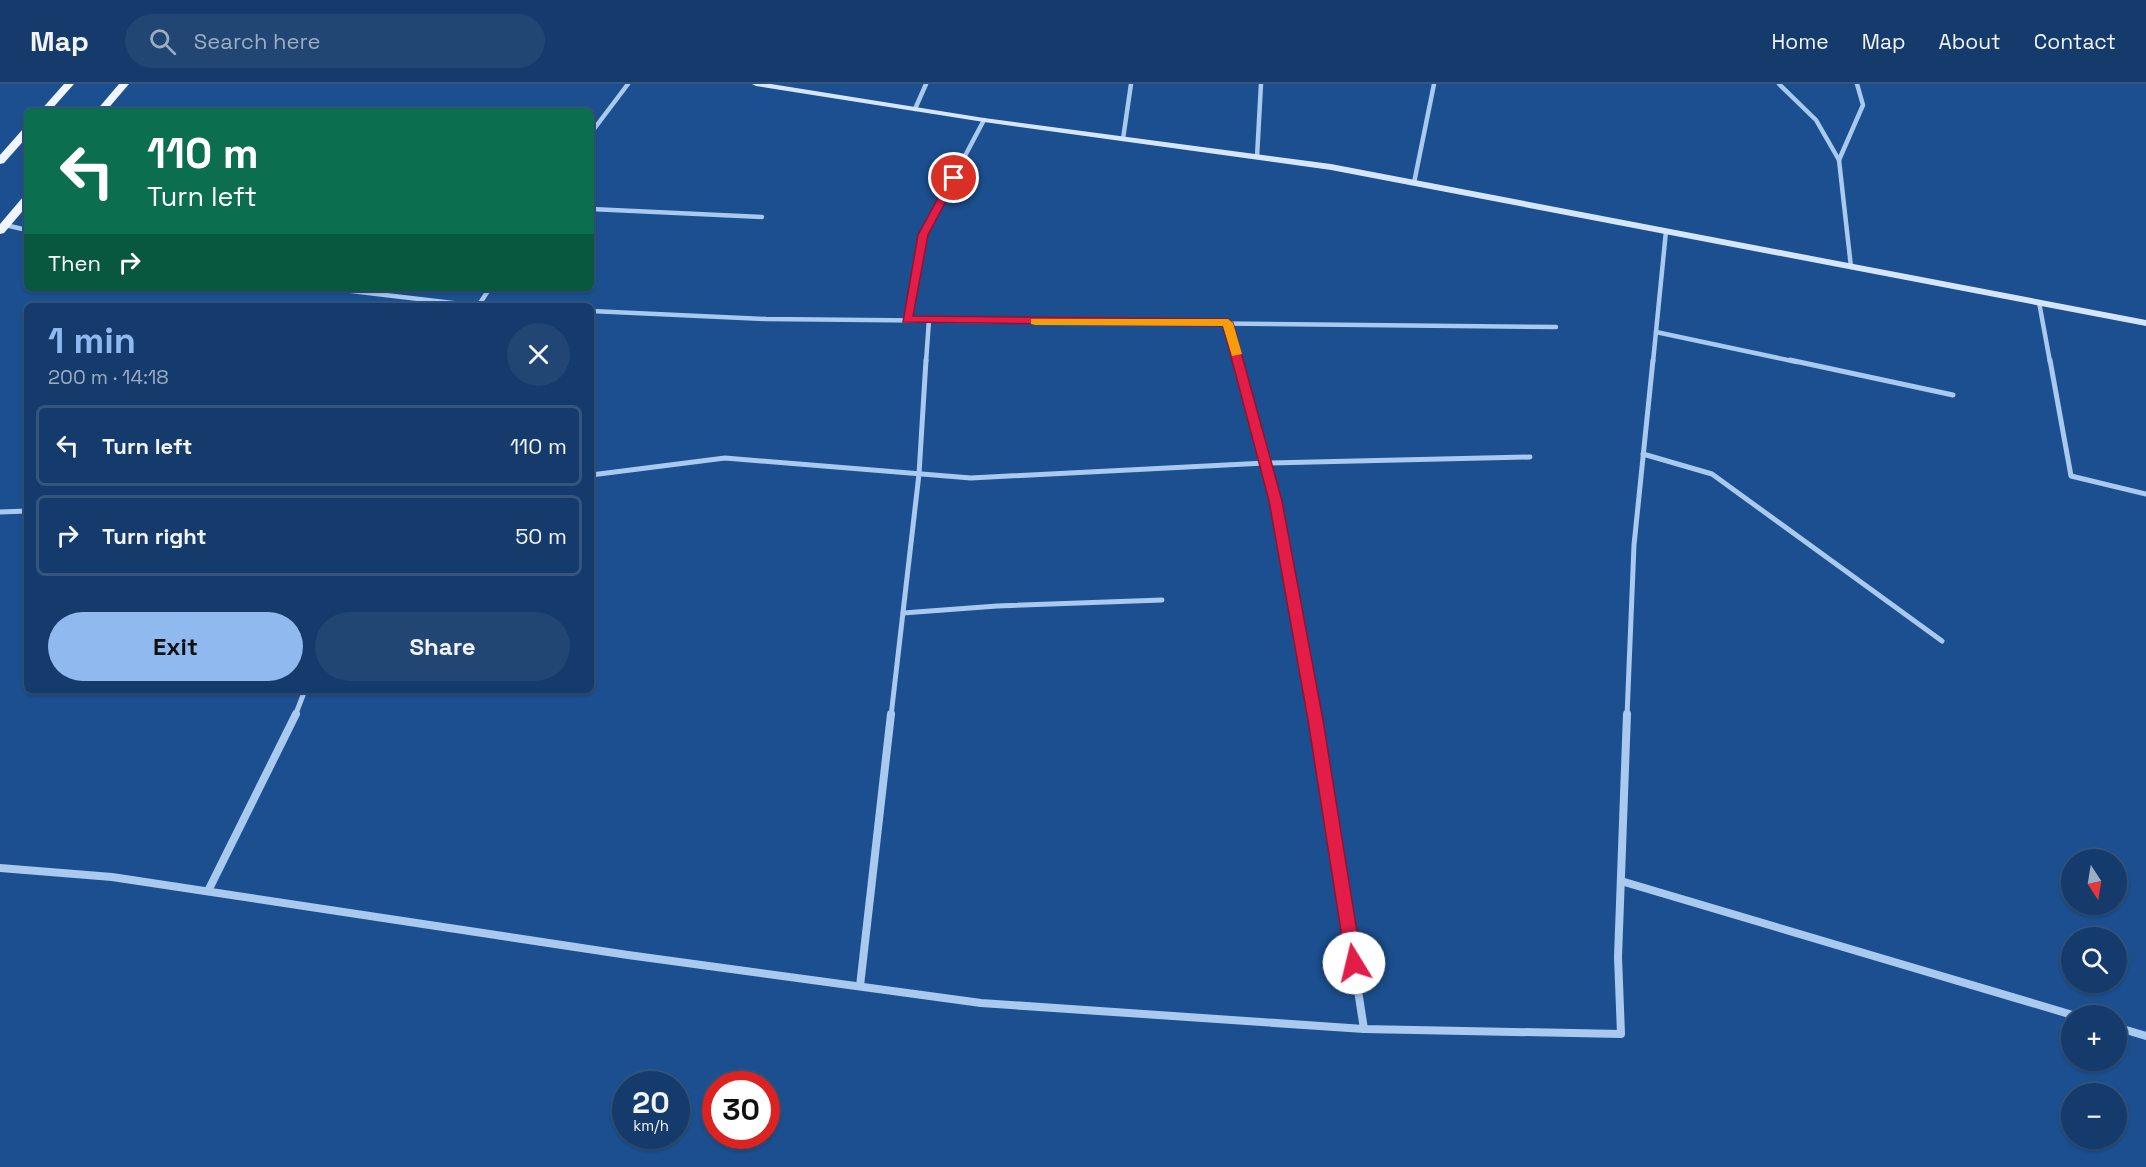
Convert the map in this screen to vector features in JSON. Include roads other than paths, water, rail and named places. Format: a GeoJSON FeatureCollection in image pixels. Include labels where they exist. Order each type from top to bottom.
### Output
{"type":"FeatureCollection","features":[{"type":"Feature","properties":{"kind":"main road"},"geometry":{"type":"LineString","coordinates":[[48,108],[69,84]]}},
{"type":"Feature","properties":{"kind":"main road"},"geometry":{"type":"LineString","coordinates":[[104,108],[124,84]]}},
{"type":"Feature","properties":{"kind":"main road"},"geometry":{"type":"LineString","coordinates":[[0,161],[24,134]]}},
{"type":"Feature","properties":{"kind":"main road"},"geometry":{"type":"LineString","coordinates":[[3,228],[24,203]]}},
{"type":"Feature","properties":{"kind":"street"},"geometry":{"type":"LineString","coordinates":[[594,130],[628,84]]}},
{"type":"Feature","properties":{"kind":"street"},"geometry":{"type":"LineString","coordinates":[[756,84],[984,120],[1331,167],[2146,323]]}},
{"type":"Feature","properties":{"kind":"street"},"geometry":{"type":"LineString","coordinates":[[915,109],[926,84]]}},
{"type":"Feature","properties":{"kind":"street"},"geometry":{"type":"LineString","coordinates":[[1124,139],[1131,84]]}},
{"type":"Feature","properties":{"kind":"street"},"geometry":{"type":"LineString","coordinates":[[1257,157],[1261,84]]}},
{"type":"Feature","properties":{"kind":"street"},"geometry":{"type":"LineString","coordinates":[[1414,183],[1434,84]]}},
{"type":"Feature","properties":{"kind":"street"},"geometry":{"type":"LineString","coordinates":[[1779,84],[1816,120],[1839,160],[1851,267]]}},
{"type":"Feature","properties":{"kind":"street"},"geometry":{"type":"LineString","coordinates":[[1839,160],[1863,105],[1857,84]]}},
{"type":"Feature","properties":{"kind":"street"},"geometry":{"type":"LineString","coordinates":[[907,320],[923,235],[984,120]]}},
{"type":"Feature","properties":{"kind":"street"},"geometry":{"type":"LineString","coordinates":[[594,209],[762,217]]}},
{"type":"Feature","properties":{"kind":"street"},"geometry":{"type":"LineString","coordinates":[[3,228],[24,230]]}},
{"type":"Feature","properties":{"kind":"street"},"geometry":{"type":"LineString","coordinates":[[0,868],[112,877],[628,955],[981,1003],[1364,1029],[1621,1034],[1618,957],[1634,545],[1666,231]]}},
{"type":"Feature","properties":{"kind":"street"},"geometry":{"type":"LineString","coordinates":[[351,291],[453,303]]}},
{"type":"Feature","properties":{"kind":"street"},"geometry":{"type":"LineString","coordinates":[[2039,302],[2071,476],[2146,494]]}},
{"type":"Feature","properties":{"kind":"street"},"geometry":{"type":"LineString","coordinates":[[594,311],[766,319],[1556,327]]}},
{"type":"Feature","properties":{"kind":"street"},"geometry":{"type":"LineString","coordinates":[[860,986],[919,474],[928,320]]}},
{"type":"Feature","properties":{"kind":"street"},"geometry":{"type":"LineString","coordinates":[[1228,323],[1276,501],[1316,720],[1364,1029]]}},
{"type":"Feature","properties":{"kind":"street"},"geometry":{"type":"LineString","coordinates":[[1656,332],[1953,396]]}},
{"type":"Feature","properties":{"kind":"street"},"geometry":{"type":"LineString","coordinates":[[1643,454],[1712,474],[1942,640]]}},
{"type":"Feature","properties":{"kind":"street"},"geometry":{"type":"LineString","coordinates":[[594,476],[725,458],[971,478],[1265,463],[1530,457]]}},
{"type":"Feature","properties":{"kind":"street"},"geometry":{"type":"LineString","coordinates":[[0,512],[24,511]]}},
{"type":"Feature","properties":{"kind":"street"},"geometry":{"type":"LineString","coordinates":[[903,614],[997,606],[1162,600]]}},
{"type":"Feature","properties":{"kind":"street"},"geometry":{"type":"LineString","coordinates":[[208,891],[292,725],[304,693]]}},
{"type":"Feature","properties":{"kind":"street"},"geometry":{"type":"LineString","coordinates":[[1621,881],[2061,1012]]}},
{"type":"Feature","properties":{"kind":"street"},"geometry":{"type":"LineString","coordinates":[[2127,1031],[2146,1036]]}}]}
